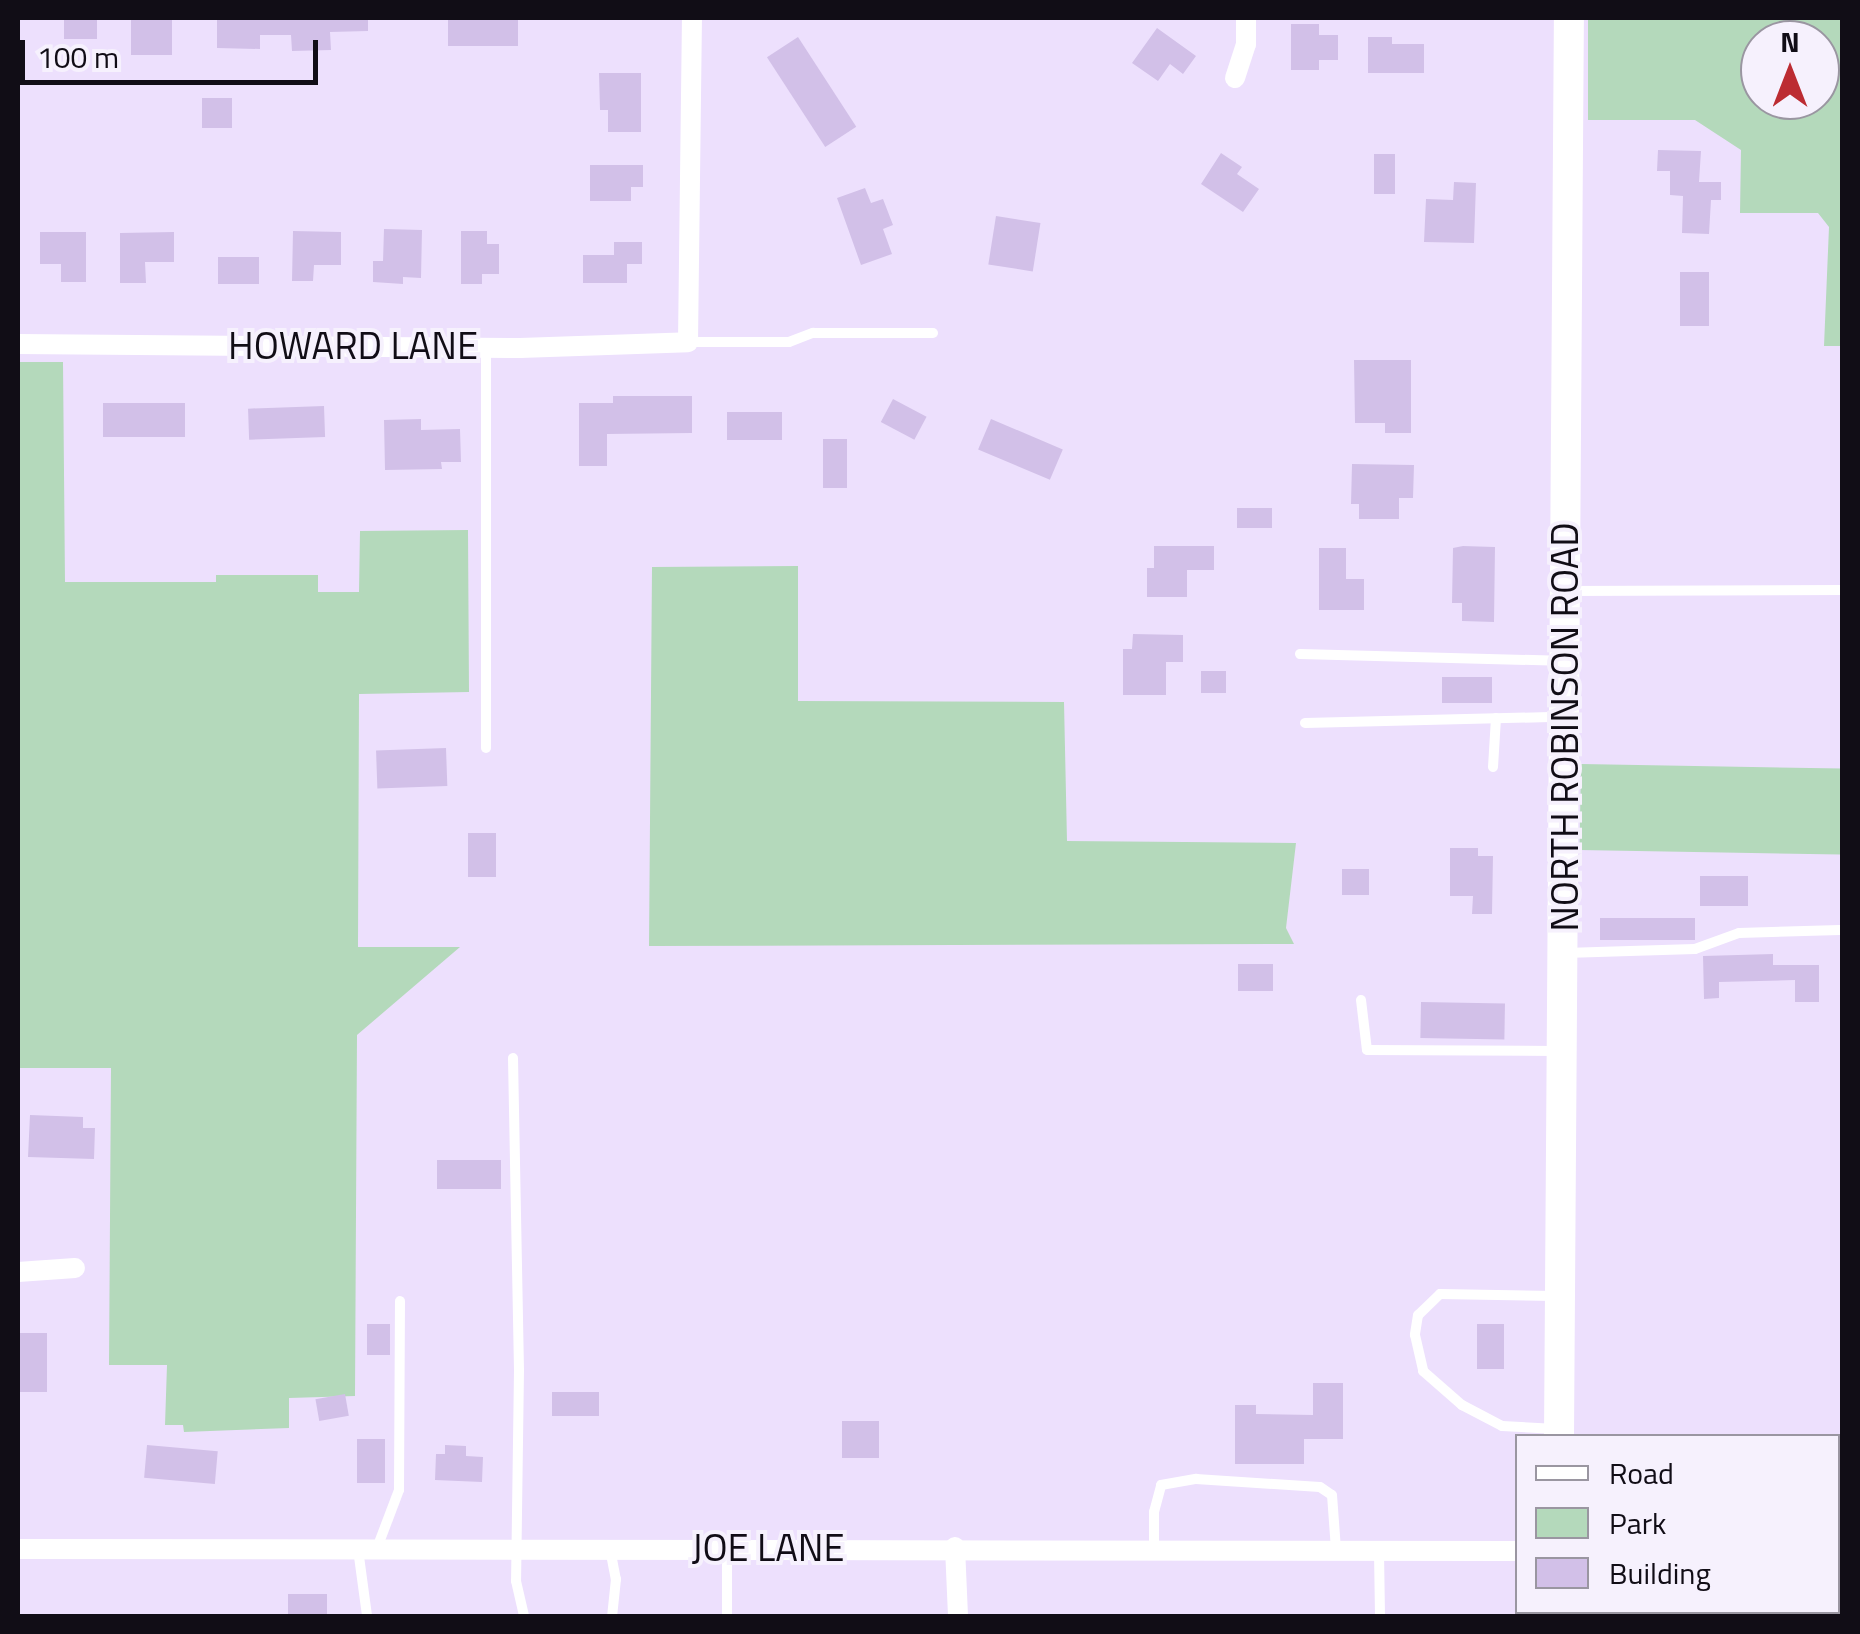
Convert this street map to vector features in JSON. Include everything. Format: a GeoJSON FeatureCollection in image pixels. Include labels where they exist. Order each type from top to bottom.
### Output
{"type":"FeatureCollection","features":[{"type":"Feature","properties":{"kind":"street"},"geometry":{"type":"LineString","coordinates":[[688,342],[692,18]]}},
{"type":"Feature","properties":{"kind":"street"},"geometry":{"type":"LineString","coordinates":[[1236,78],[1246,44],[1246,18]]}},
{"type":"Feature","properties":{"kind":"street","name":"NORTH ROBINSON ROAD"},"geometry":{"type":"LineString","coordinates":[[1559,1433],[1569,18]]}},
{"type":"Feature","properties":{"kind":"street","name":"HOWARD LANE"},"geometry":{"type":"LineString","coordinates":[[18,344],[486,347],[688,342]]}},
{"type":"Feature","properties":{"kind":"street"},"geometry":{"type":"LineString","coordinates":[[18,1272],[75,1268]]}},
{"type":"Feature","properties":{"kind":"street"},"geometry":{"type":"LineString","coordinates":[[954,1547],[958,1616]]}},
{"type":"Feature","properties":{"kind":"street","name":"JOE LANE"},"geometry":{"type":"LineString","coordinates":[[18,1549],[954,1547],[1515,1551]]}},
{"type":"Feature","properties":{"kind":"lane"},"geometry":{"type":"LineString","coordinates":[[688,342],[789,342],[813,333],[934,333]]}},
{"type":"Feature","properties":{"kind":"lane"},"geometry":{"type":"LineString","coordinates":[[486,347],[486,748]]}},
{"type":"Feature","properties":{"kind":"lane"},"geometry":{"type":"LineString","coordinates":[[1566,592],[1842,590]]}},
{"type":"Feature","properties":{"kind":"lane"},"geometry":{"type":"LineString","coordinates":[[1300,654],[1565,661]]}},
{"type":"Feature","properties":{"kind":"lane"},"geometry":{"type":"LineString","coordinates":[[1305,724],[1565,717]]}},
{"type":"Feature","properties":{"kind":"lane"},"geometry":{"type":"LineString","coordinates":[[1493,767],[1496,718]]}},
{"type":"Feature","properties":{"kind":"lane"},"geometry":{"type":"LineString","coordinates":[[1564,953],[1694,949],[1739,933],[1840,930]]}},
{"type":"Feature","properties":{"kind":"lane"},"geometry":{"type":"LineString","coordinates":[[1362,1000],[1366,1050],[1563,1051]]}},
{"type":"Feature","properties":{"kind":"lane"},"geometry":{"type":"LineString","coordinates":[[513,1058],[516,1580],[524,1616]]}},
{"type":"Feature","properties":{"kind":"lane"},"geometry":{"type":"LineString","coordinates":[[1559,1433],[1502,1426],[1462,1404],[1423,1370],[1415,1335],[1418,1314],[1440,1294],[1560,1296]]}},
{"type":"Feature","properties":{"kind":"lane"},"geometry":{"type":"LineString","coordinates":[[367,1616],[367,1548],[399,1490],[400,1301]]}},
{"type":"Feature","properties":{"kind":"lane"},"geometry":{"type":"LineString","coordinates":[[1154,1549],[1154,1512],[1161,1485],[1224,1479],[1320,1486],[1332,1494],[1336,1550]]}},
{"type":"Feature","properties":{"kind":"lane"},"geometry":{"type":"LineString","coordinates":[[610,1548],[616,1579],[612,1616]]}},
{"type":"Feature","properties":{"kind":"lane"},"geometry":{"type":"LineString","coordinates":[[727,1548],[728,1616]]}},
{"type":"Feature","properties":{"kind":"lane"},"geometry":{"type":"LineString","coordinates":[[1379,1551],[1380,1616]]}},
{"type":"Feature","properties":{"kind":"green space"},"geometry":{"type":"Polygon","coordinates":[[[1588,18],[1842,18],[1842,346],[1824,346],[1829,227],[1818,213],[1740,213],[1741,150],[1695,120],[1588,120],[1588,18]]]}},
{"type":"Feature","properties":{"kind":"green space"},"geometry":{"type":"Polygon","coordinates":[[[18,362],[63,362],[65,582],[216,582],[216,575],[318,575],[318,592],[359,592],[360,531],[468,530],[469,692],[359,694],[358,947],[460,947],[357,1035],[355,1396],[289,1398],[289,1428],[184,1432],[183,1425],[165,1425],[167,1365],[109,1365],[111,1068],[18,1068],[18,362]]]}},
{"type":"Feature","properties":{"kind":"green space"},"geometry":{"type":"Polygon","coordinates":[[[798,566],[798,701],[1064,702],[1067,841],[1296,843],[1286,928],[1294,944],[649,946],[652,567],[798,566]]]}},
{"type":"Feature","properties":{"kind":"green space"},"geometry":{"type":"Polygon","coordinates":[[[1581,764],[1842,769],[1840,855],[1579,850],[1581,764]]]}},
{"type":"Feature","properties":{"kind":"building"},"geometry":{"type":"Polygon","coordinates":[[[64,18],[97,18],[97,39],[64,39],[64,18]]]}},
{"type":"Feature","properties":{"kind":"building"},"geometry":{"type":"Polygon","coordinates":[[[131,18],[172,18],[172,55],[131,55],[131,18]]]}},
{"type":"Feature","properties":{"kind":"building"},"geometry":{"type":"Polygon","coordinates":[[[217,18],[368,18],[368,31],[330,32],[331,50],[292,51],[291,35],[260,35],[260,49],[217,48],[217,18]]]}},
{"type":"Feature","properties":{"kind":"building"},"geometry":{"type":"Polygon","coordinates":[[[448,18],[518,18],[518,46],[448,46],[448,18]]]}},
{"type":"Feature","properties":{"kind":"building"},"geometry":{"type":"Polygon","coordinates":[[[1291,24],[1319,24],[1319,35],[1338,35],[1338,60],[1319,60],[1319,70],[1291,70],[1291,24]]]}},
{"type":"Feature","properties":{"kind":"building"},"geometry":{"type":"Polygon","coordinates":[[[1157,28],[1196,56],[1183,74],[1170,64],[1158,81],[1132,63],[1157,28]]]}},
{"type":"Feature","properties":{"kind":"building"},"geometry":{"type":"Polygon","coordinates":[[[798,37],[856,127],[825,147],[767,57],[798,37]]]}},
{"type":"Feature","properties":{"kind":"building"},"geometry":{"type":"Polygon","coordinates":[[[1368,37],[1392,37],[1392,44],[1424,44],[1424,73],[1368,73],[1368,37]]]}},
{"type":"Feature","properties":{"kind":"building"},"geometry":{"type":"Polygon","coordinates":[[[599,73],[641,73],[641,132],[608,132],[608,110],[600,110],[599,73]]]}},
{"type":"Feature","properties":{"kind":"building"},"geometry":{"type":"Polygon","coordinates":[[[202,98],[232,98],[232,128],[202,128],[202,98]]]}},
{"type":"Feature","properties":{"kind":"building"},"geometry":{"type":"Polygon","coordinates":[[[1658,150],[1701,151],[1699,182],[1721,182],[1721,200],[1711,200],[1709,234],[1682,233],[1683,196],[1670,195],[1670,171],[1657,171],[1658,150]]]}},
{"type":"Feature","properties":{"kind":"building"},"geometry":{"type":"Polygon","coordinates":[[[1221,153],[1242,167],[1237,174],[1259,189],[1243,212],[1201,184],[1221,153]]]}},
{"type":"Feature","properties":{"kind":"building"},"geometry":{"type":"Polygon","coordinates":[[[1374,154],[1395,154],[1395,194],[1374,194],[1374,154]]]}},
{"type":"Feature","properties":{"kind":"building"},"geometry":{"type":"Polygon","coordinates":[[[590,165],[643,165],[643,187],[631,187],[631,201],[590,201],[590,165]]]}},
{"type":"Feature","properties":{"kind":"building"},"geometry":{"type":"Polygon","coordinates":[[[1454,182],[1476,183],[1474,243],[1424,242],[1426,199],[1453,200],[1454,182]]]}},
{"type":"Feature","properties":{"kind":"building"},"geometry":{"type":"Polygon","coordinates":[[[865,188],[871,203],[883,199],[893,225],[883,229],[892,254],[861,265],[837,198],[865,188]]]}},
{"type":"Feature","properties":{"kind":"building"},"geometry":{"type":"Polygon","coordinates":[[[996,216],[1040,223],[1033,271],[988,264],[996,216]]]}},
{"type":"Feature","properties":{"kind":"building"},"geometry":{"type":"Polygon","coordinates":[[[384,229],[422,230],[421,278],[403,277],[403,284],[373,282],[373,261],[383,261],[384,229]]]}},
{"type":"Feature","properties":{"kind":"building"},"geometry":{"type":"Polygon","coordinates":[[[293,231],[341,232],[341,265],[314,265],[313,281],[292,281],[293,231]]]}},
{"type":"Feature","properties":{"kind":"building"},"geometry":{"type":"Polygon","coordinates":[[[461,231],[487,231],[487,244],[499,244],[499,274],[482,274],[482,284],[461,284],[461,231]]]}},
{"type":"Feature","properties":{"kind":"building"},"geometry":{"type":"Polygon","coordinates":[[[40,232],[86,232],[86,282],[61,282],[61,264],[40,264],[40,232]]]}},
{"type":"Feature","properties":{"kind":"building"},"geometry":{"type":"Polygon","coordinates":[[[174,232],[174,262],[145,262],[146,283],[120,283],[120,233],[174,232]]]}},
{"type":"Feature","properties":{"kind":"building"},"geometry":{"type":"Polygon","coordinates":[[[614,242],[642,242],[642,264],[627,264],[627,283],[583,283],[583,255],[614,255],[614,242]]]}},
{"type":"Feature","properties":{"kind":"building"},"geometry":{"type":"Polygon","coordinates":[[[218,257],[259,257],[259,284],[218,284],[218,257]]]}},
{"type":"Feature","properties":{"kind":"building"},"geometry":{"type":"Polygon","coordinates":[[[1680,272],[1709,272],[1709,326],[1680,326],[1680,272]]]}},
{"type":"Feature","properties":{"kind":"building"},"geometry":{"type":"Polygon","coordinates":[[[1354,360],[1411,360],[1411,433],[1385,433],[1385,423],[1355,423],[1354,360]]]}},
{"type":"Feature","properties":{"kind":"building"},"geometry":{"type":"Polygon","coordinates":[[[613,396],[692,396],[692,433],[607,434],[607,466],[579,466],[579,403],[613,403],[613,396]]]}},
{"type":"Feature","properties":{"kind":"building"},"geometry":{"type":"Polygon","coordinates":[[[893,399],[927,417],[914,440],[881,422],[893,399]]]}},
{"type":"Feature","properties":{"kind":"building"},"geometry":{"type":"Polygon","coordinates":[[[103,403],[185,403],[185,437],[103,437],[103,403]]]}},
{"type":"Feature","properties":{"kind":"building"},"geometry":{"type":"Polygon","coordinates":[[[324,406],[325,437],[249,440],[248,409],[324,406]]]}},
{"type":"Feature","properties":{"kind":"building"},"geometry":{"type":"Polygon","coordinates":[[[727,412],[782,412],[782,440],[727,440],[727,412]]]}},
{"type":"Feature","properties":{"kind":"building"},"geometry":{"type":"Polygon","coordinates":[[[421,419],[421,430],[460,429],[461,462],[441,462],[442,469],[385,470],[384,420],[421,419]]]}},
{"type":"Feature","properties":{"kind":"building"},"geometry":{"type":"Polygon","coordinates":[[[991,419],[1063,449],[1050,480],[978,449],[991,419]]]}},
{"type":"Feature","properties":{"kind":"building"},"geometry":{"type":"Polygon","coordinates":[[[823,439],[847,439],[847,488],[823,488],[823,439]]]}},
{"type":"Feature","properties":{"kind":"building"},"geometry":{"type":"Polygon","coordinates":[[[1352,464],[1414,465],[1413,498],[1399,498],[1399,519],[1359,519],[1359,504],[1351,504],[1352,464]]]}},
{"type":"Feature","properties":{"kind":"building"},"geometry":{"type":"Polygon","coordinates":[[[1237,508],[1272,508],[1272,528],[1237,528],[1237,508]]]}},
{"type":"Feature","properties":{"kind":"building"},"geometry":{"type":"Polygon","coordinates":[[[1154,546],[1214,546],[1214,570],[1187,570],[1187,597],[1147,597],[1147,568],[1154,568],[1154,546]]]}},
{"type":"Feature","properties":{"kind":"building"},"geometry":{"type":"Polygon","coordinates":[[[1495,547],[1494,622],[1462,621],[1462,603],[1452,603],[1453,548],[1495,547]]]}},
{"type":"Feature","properties":{"kind":"building"},"geometry":{"type":"Polygon","coordinates":[[[1319,548],[1346,548],[1346,579],[1364,579],[1364,610],[1319,610],[1319,548]]]}},
{"type":"Feature","properties":{"kind":"building"},"geometry":{"type":"Polygon","coordinates":[[[1133,634],[1183,635],[1183,662],[1166,662],[1166,695],[1123,695],[1123,649],[1132,649],[1133,634]]]}},
{"type":"Feature","properties":{"kind":"building"},"geometry":{"type":"Polygon","coordinates":[[[1201,671],[1226,671],[1226,693],[1201,693],[1201,671]]]}},
{"type":"Feature","properties":{"kind":"building"},"geometry":{"type":"Polygon","coordinates":[[[1442,677],[1492,677],[1492,703],[1442,703],[1442,677]]]}},
{"type":"Feature","properties":{"kind":"building"},"geometry":{"type":"Polygon","coordinates":[[[446,748],[447,786],[377,788],[376,750],[446,748]]]}},
{"type":"Feature","properties":{"kind":"building"},"geometry":{"type":"Polygon","coordinates":[[[468,833],[496,833],[496,877],[468,877],[468,833]]]}},
{"type":"Feature","properties":{"kind":"building"},"geometry":{"type":"Polygon","coordinates":[[[1450,848],[1478,848],[1478,856],[1493,856],[1492,914],[1472,914],[1473,896],[1450,896],[1450,848]]]}},
{"type":"Feature","properties":{"kind":"building"},"geometry":{"type":"Polygon","coordinates":[[[1342,869],[1369,869],[1369,895],[1342,895],[1342,869]]]}},
{"type":"Feature","properties":{"kind":"building"},"geometry":{"type":"Polygon","coordinates":[[[1700,876],[1748,876],[1748,906],[1700,906],[1700,876]]]}},
{"type":"Feature","properties":{"kind":"building"},"geometry":{"type":"Polygon","coordinates":[[[1600,918],[1695,918],[1695,940],[1600,940],[1600,918]]]}},
{"type":"Feature","properties":{"kind":"building"},"geometry":{"type":"Polygon","coordinates":[[[1773,954],[1773,965],[1819,965],[1819,1002],[1795,1002],[1795,980],[1719,982],[1719,998],[1704,999],[1703,956],[1773,954]]]}},
{"type":"Feature","properties":{"kind":"building"},"geometry":{"type":"Polygon","coordinates":[[[1238,964],[1273,964],[1273,991],[1238,991],[1238,964]]]}},
{"type":"Feature","properties":{"kind":"building"},"geometry":{"type":"Polygon","coordinates":[[[1421,1002],[1505,1003],[1504,1039],[1420,1038],[1421,1002]]]}},
{"type":"Feature","properties":{"kind":"building"},"geometry":{"type":"Polygon","coordinates":[[[30,1115],[83,1117],[83,1128],[95,1128],[94,1159],[28,1157],[30,1115]]]}},
{"type":"Feature","properties":{"kind":"building"},"geometry":{"type":"Polygon","coordinates":[[[437,1160],[501,1160],[501,1189],[437,1189],[437,1160]]]}},
{"type":"Feature","properties":{"kind":"building"},"geometry":{"type":"Polygon","coordinates":[[[367,1324],[390,1324],[390,1355],[367,1355],[367,1324]]]}},
{"type":"Feature","properties":{"kind":"building"},"geometry":{"type":"Polygon","coordinates":[[[1477,1324],[1504,1324],[1504,1369],[1477,1369],[1477,1324]]]}},
{"type":"Feature","properties":{"kind":"building"},"geometry":{"type":"Polygon","coordinates":[[[18,1333],[47,1333],[47,1392],[18,1392],[18,1333]]]}},
{"type":"Feature","properties":{"kind":"building"},"geometry":{"type":"Polygon","coordinates":[[[1313,1383],[1343,1383],[1343,1439],[1304,1439],[1304,1464],[1235,1464],[1235,1405],[1256,1405],[1256,1414],[1313,1415],[1313,1383]]]}},
{"type":"Feature","properties":{"kind":"building"},"geometry":{"type":"Polygon","coordinates":[[[552,1392],[599,1392],[599,1416],[552,1416],[552,1392]]]}},
{"type":"Feature","properties":{"kind":"building"},"geometry":{"type":"Polygon","coordinates":[[[345,1394],[349,1416],[319,1421],[315,1399],[345,1394]]]}},
{"type":"Feature","properties":{"kind":"building"},"geometry":{"type":"Polygon","coordinates":[[[842,1421],[879,1421],[879,1458],[842,1458],[842,1421]]]}},
{"type":"Feature","properties":{"kind":"building"},"geometry":{"type":"Polygon","coordinates":[[[357,1439],[385,1439],[385,1483],[357,1483],[357,1439]]]}},
{"type":"Feature","properties":{"kind":"building"},"geometry":{"type":"Polygon","coordinates":[[[147,1445],[218,1451],[215,1484],[144,1478],[147,1445]]]}},
{"type":"Feature","properties":{"kind":"building"},"geometry":{"type":"Polygon","coordinates":[[[445,1445],[466,1446],[466,1456],[483,1457],[482,1482],[435,1480],[436,1454],[445,1454],[445,1445]]]}},
{"type":"Feature","properties":{"kind":"building"},"geometry":{"type":"Polygon","coordinates":[[[288,1594],[327,1594],[327,1616],[288,1616],[288,1594]]]}}]}
